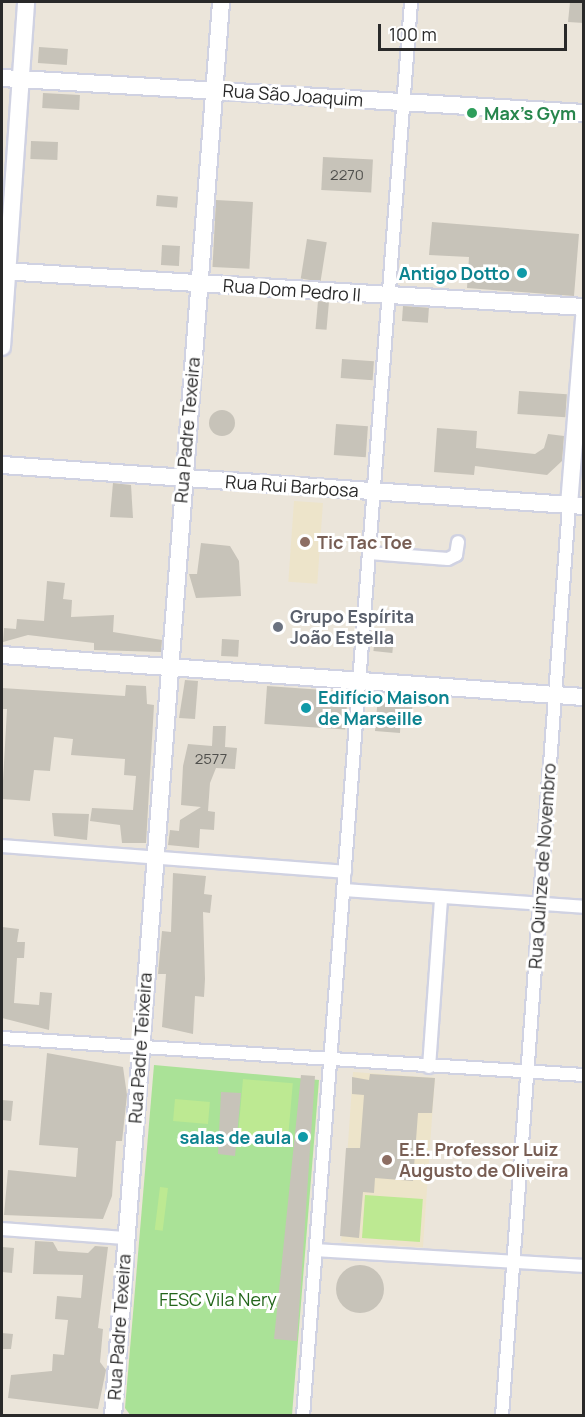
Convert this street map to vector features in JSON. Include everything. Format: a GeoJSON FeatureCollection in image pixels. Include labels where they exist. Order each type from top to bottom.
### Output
{"type":"FeatureCollection","features":[{"type":"Feature","properties":{"kind":"main road"},"geometry":{"type":"LineString","coordinates":[[2,347],[4,271],[26,2]]}},
{"type":"Feature","properties":{"kind":"main road","name":"Rua Padre Texeira"},"geometry":{"type":"LineString","coordinates":[[154,858],[221,2]]}},
{"type":"Feature","properties":{"kind":"main road","name":"Rua São Joaquim"},"geometry":{"type":"LineString","coordinates":[[2,78],[584,113]]}},
{"type":"Feature","properties":{"kind":"main road","name":"Rua Dom Pedro II"},"geometry":{"type":"LineString","coordinates":[[4,271],[584,307]]}},
{"type":"Feature","properties":{"kind":"main road","name":"Rua Quinze de Novembro"},"geometry":{"type":"LineString","coordinates":[[576,506],[584,317]]}},
{"type":"Feature","properties":{"kind":"main road","name":"Rua Rui Barbosa"},"geometry":{"type":"LineString","coordinates":[[2,465],[576,506]]}},
{"type":"Feature","properties":{"kind":"main road"},"geometry":{"type":"LineString","coordinates":[[2,655],[584,697]]}},
{"type":"Feature","properties":{"kind":"main road","name":"Rua Padre Teixeira"},"geometry":{"type":"LineString","coordinates":[[126,1238],[154,858]]}},
{"type":"Feature","properties":{"kind":"main road","name":"Rua Padre Texeira"},"geometry":{"type":"LineString","coordinates":[[113,1416],[126,1238]]}},
{"type":"Feature","properties":{"kind":"street"},"geometry":{"type":"LineString","coordinates":[[303,1416],[411,2]]}},
{"type":"Feature","properties":{"kind":"street","name":"Rua Quinze de Novembro"},"geometry":{"type":"LineString","coordinates":[[502,1416],[555,695],[576,506]]}},
{"type":"Feature","properties":{"kind":"street"},"geometry":{"type":"LineString","coordinates":[[369,553],[448,559],[456,555],[458,542]]}},
{"type":"Feature","properties":{"kind":"street"},"geometry":{"type":"LineString","coordinates":[[2,846],[345,872]]}},
{"type":"Feature","properties":{"kind":"street"},"geometry":{"type":"LineString","coordinates":[[343,890],[441,899],[584,907]]}},
{"type":"Feature","properties":{"kind":"street"},"geometry":{"type":"LineString","coordinates":[[429,1067],[441,899]]}},
{"type":"Feature","properties":{"kind":"street"},"geometry":{"type":"LineString","coordinates":[[2,1038],[429,1067],[584,1075]]}},
{"type":"Feature","properties":{"kind":"street"},"geometry":{"type":"LineString","coordinates":[[2,1229],[126,1238]]}},
{"type":"Feature","properties":{"kind":"street"},"geometry":{"type":"LineString","coordinates":[[316,1250],[584,1266]]}},
{"type":"Feature","properties":{"kind":"shaded area","name":"Tic Tac Toe"},"geometry":{"type":"Polygon","coordinates":[[[294,501],[323,503],[317,584],[288,582],[294,501]]]}},
{"type":"Feature","properties":{"kind":"shaded area","name":"E.E. Professor Luiz Augusto de Oliveira"},"geometry":{"type":"Polygon","coordinates":[[[353,1072],[435,1078],[423,1247],[341,1242],[353,1072]]]}},
{"type":"Feature","properties":{"kind":"green space","name":"FESC Vila Nery"},"geometry":{"type":"Polygon","coordinates":[[[154,1065],[319,1080],[292,1415],[131,1416],[125,1408],[154,1065]]]}},
{"type":"Feature","properties":{"kind":"green space"},"geometry":{"type":"Polygon","coordinates":[[[243,1079],[293,1083],[287,1146],[238,1142],[243,1079]]]}},
{"type":"Feature","properties":{"kind":"green space"},"geometry":{"type":"Polygon","coordinates":[[[175,1099],[210,1102],[208,1124],[173,1121],[175,1099]]]}},
{"type":"Feature","properties":{"kind":"green space"},"geometry":{"type":"Polygon","coordinates":[[[160,1187],[168,1188],[163,1231],[155,1230],[160,1187]]]}},
{"type":"Feature","properties":{"kind":"green space"},"geometry":{"type":"Polygon","coordinates":[[[365,1195],[423,1199],[420,1242],[362,1238],[365,1195]]]}},
{"type":"Feature","properties":{"kind":"building"},"geometry":{"type":"Polygon","coordinates":[[[570,2],[584,2],[584,23],[568,22],[570,2]]]}},
{"type":"Feature","properties":{"kind":"building"},"geometry":{"type":"Polygon","coordinates":[[[39,47],[68,49],[67,65],[38,63],[39,47]]]}},
{"type":"Feature","properties":{"kind":"building"},"geometry":{"type":"Polygon","coordinates":[[[43,93],[80,95],[79,110],[42,108],[43,93]]]}},
{"type":"Feature","properties":{"kind":"building"},"geometry":{"type":"Polygon","coordinates":[[[31,141],[58,142],[57,160],[30,159],[31,141]]]}},
{"type":"Feature","properties":{"kind":"building"},"geometry":{"type":"Polygon","coordinates":[[[323,157],[373,160],[371,193],[321,190],[323,157]]]}},
{"type":"Feature","properties":{"kind":"building"},"geometry":{"type":"Polygon","coordinates":[[[157,195],[178,197],[177,208],[156,206],[157,195]]]}},
{"type":"Feature","properties":{"kind":"building"},"geometry":{"type":"Polygon","coordinates":[[[216,200],[253,202],[249,269],[212,267],[216,200]]]}},
{"type":"Feature","properties":{"kind":"building","name":"Antigo Dotto"},"geometry":{"type":"Polygon","coordinates":[[[432,222],[579,234],[574,296],[467,288],[469,257],[429,255],[432,222]]]}},
{"type":"Feature","properties":{"kind":"building"},"geometry":{"type":"Polygon","coordinates":[[[307,239],[327,242],[320,282],[301,279],[307,239]]]}},
{"type":"Feature","properties":{"kind":"building"},"geometry":{"type":"Polygon","coordinates":[[[162,245],[180,246],[179,266],[161,265],[162,245]]]}},
{"type":"Feature","properties":{"kind":"building"},"geometry":{"type":"Polygon","coordinates":[[[318,301],[329,302],[327,330],[316,329],[318,301]]]}},
{"type":"Feature","properties":{"kind":"building"},"geometry":{"type":"Polygon","coordinates":[[[403,306],[429,308],[428,323],[402,321],[403,306]]]}},
{"type":"Feature","properties":{"kind":"building"},"geometry":{"type":"Polygon","coordinates":[[[342,359],[374,361],[373,380],[341,378],[342,359]]]}},
{"type":"Feature","properties":{"kind":"building"},"geometry":{"type":"Polygon","coordinates":[[[519,391],[567,394],[565,417],[517,414],[519,391]]]}},
{"type":"Feature","properties":{"kind":"building"},"geometry":{"type":"Polygon","coordinates":[[[222,410],[231,414],[235,423],[231,432],[222,436],[213,432],[209,423],[213,414],[222,410]]]}},
{"type":"Feature","properties":{"kind":"building"},"geometry":{"type":"Polygon","coordinates":[[[336,424],[368,426],[366,457],[334,455],[336,424]]]}},
{"type":"Feature","properties":{"kind":"building"},"geometry":{"type":"Polygon","coordinates":[[[437,428],[477,431],[476,448],[535,454],[544,448],[548,434],[564,436],[562,461],[547,475],[475,466],[474,475],[434,472],[437,428]]]}},
{"type":"Feature","properties":{"kind":"building"},"geometry":{"type":"Polygon","coordinates":[[[113,483],[131,485],[133,518],[110,517],[113,483]]]}},
{"type":"Feature","properties":{"kind":"building"},"geometry":{"type":"Polygon","coordinates":[[[201,543],[230,546],[239,561],[241,596],[196,598],[189,574],[197,574],[201,543]]]}},
{"type":"Feature","properties":{"kind":"building"},"geometry":{"type":"Polygon","coordinates":[[[47,581],[65,583],[63,599],[72,600],[71,617],[114,615],[113,632],[162,640],[161,652],[94,650],[94,643],[28,635],[3,642],[4,628],[16,629],[17,619],[44,621],[47,581]]]}},
{"type":"Feature","properties":{"kind":"building"},"geometry":{"type":"Polygon","coordinates":[[[375,636],[394,638],[392,653],[373,651],[375,636]]]}},
{"type":"Feature","properties":{"kind":"building"},"geometry":{"type":"Polygon","coordinates":[[[222,639],[239,640],[238,657],[221,656],[222,639]]]}},
{"type":"Feature","properties":{"kind":"building"},"geometry":{"type":"Polygon","coordinates":[[[185,680],[198,681],[195,719],[179,718],[185,680]]]}},
{"type":"Feature","properties":{"kind":"building"},"geometry":{"type":"Polygon","coordinates":[[[126,685],[146,686],[147,704],[154,705],[146,843],[122,843],[120,825],[90,821],[92,808],[133,810],[136,776],[124,775],[125,759],[71,755],[73,739],[54,737],[50,771],[34,770],[30,801],[2,799],[7,709],[2,709],[2,688],[125,696],[126,685]]]}},
{"type":"Feature","properties":{"kind":"building","name":"Edifício Maison de Marseille"},"geometry":{"type":"Polygon","coordinates":[[[267,686],[348,692],[345,730],[264,724],[267,686]]]}},
{"type":"Feature","properties":{"kind":"building"},"geometry":{"type":"Polygon","coordinates":[[[378,696],[413,698],[412,712],[401,711],[400,733],[375,731],[378,696]]]}},
{"type":"Feature","properties":{"kind":"building"},"geometry":{"type":"Polygon","coordinates":[[[213,726],[226,726],[225,747],[237,748],[235,769],[216,768],[210,783],[208,811],[215,812],[214,830],[200,829],[199,848],[168,845],[170,830],[179,831],[180,820],[201,807],[181,805],[183,766],[188,744],[212,746],[213,726]]]}},
{"type":"Feature","properties":{"kind":"building"},"geometry":{"type":"Polygon","coordinates":[[[52,813],[89,814],[87,840],[54,836],[52,813]]]}},
{"type":"Feature","properties":{"kind":"building"},"geometry":{"type":"Polygon","coordinates":[[[173,873],[206,876],[204,894],[212,895],[210,913],[203,912],[204,997],[195,996],[193,1034],[162,1027],[166,974],[158,974],[162,931],[171,932],[173,873]]]}},
{"type":"Feature","properties":{"kind":"building"},"geometry":{"type":"Polygon","coordinates":[[[2,927],[19,929],[17,942],[25,942],[24,958],[17,958],[14,1003],[39,1005],[40,992],[52,993],[49,1030],[2,1018],[2,927]]]}},
{"type":"Feature","properties":{"kind":"building"},"geometry":{"type":"Polygon","coordinates":[[[47,1053],[123,1067],[127,1095],[122,1141],[116,1141],[112,1196],[103,1219],[4,1215],[8,1170],[76,1177],[78,1148],[39,1145],[47,1053]]]}},
{"type":"Feature","properties":{"kind":"building"},"geometry":{"type":"Polygon","coordinates":[[[370,1074],[435,1078],[432,1113],[418,1113],[413,1181],[375,1178],[374,1193],[363,1192],[359,1238],[340,1236],[346,1148],[360,1148],[364,1095],[352,1094],[352,1077],[369,1080],[370,1074]]]}},
{"type":"Feature","properties":{"kind":"building"},"geometry":{"type":"Polygon","coordinates":[[[301,1075],[315,1076],[297,1341],[274,1339],[301,1075]]]}},
{"type":"Feature","properties":{"kind":"building"},"geometry":{"type":"Polygon","coordinates":[[[221,1092],[241,1093],[235,1156],[218,1154],[221,1092]]]}},
{"type":"Feature","properties":{"kind":"building"},"geometry":{"type":"Polygon","coordinates":[[[2,1100],[13,1101],[11,1121],[2,1120],[2,1100]]]}},
{"type":"Feature","properties":{"kind":"building"},"geometry":{"type":"Polygon","coordinates":[[[35,1241],[53,1242],[58,1251],[88,1253],[95,1246],[108,1247],[98,1328],[103,1329],[100,1362],[106,1370],[98,1409],[8,1398],[11,1375],[52,1371],[53,1354],[64,1355],[68,1320],[55,1319],[57,1296],[81,1298],[83,1275],[33,1274],[35,1241]]]}},
{"type":"Feature","properties":{"kind":"building"},"geometry":{"type":"Polygon","coordinates":[[[2,1247],[14,1248],[12,1273],[2,1272],[2,1247]]]}},
{"type":"Feature","properties":{"kind":"building"},"geometry":{"type":"Polygon","coordinates":[[[355,1265],[365,1265],[380,1275],[384,1289],[383,1298],[374,1309],[365,1313],[355,1313],[340,1303],[336,1294],[336,1284],[346,1269],[355,1265]]]}},
{"type":"Feature","properties":{"kind":"building"},"geometry":{"type":"Polygon","coordinates":[[[2,1333],[13,1334],[11,1349],[2,1349],[2,1333]]]}},
{"type":"Feature","properties":{"kind":"place","name":"Max's Gym"},"geometry":{"type":"Point","coordinates":[472,113]}},
{"type":"Feature","properties":{"kind":"place","name":"Antigo Dotto"},"geometry":{"type":"Point","coordinates":[522,273]}},
{"type":"Feature","properties":{"kind":"place","name":"Tic Tac Toe"},"geometry":{"type":"Point","coordinates":[305,542]}},
{"type":"Feature","properties":{"kind":"place","name":"Grupo Espírita João Estella"},"geometry":{"type":"Point","coordinates":[278,627]}},
{"type":"Feature","properties":{"kind":"place","name":"Edifício Maison de Marseille"},"geometry":{"type":"Point","coordinates":[306,708]}},
{"type":"Feature","properties":{"kind":"place","name":"salas de aula"},"geometry":{"type":"Point","coordinates":[303,1137]}},
{"type":"Feature","properties":{"kind":"place","name":"E.E. Professor Luiz Augusto de Oliveira"},"geometry":{"type":"Point","coordinates":[387,1160]}}]}
